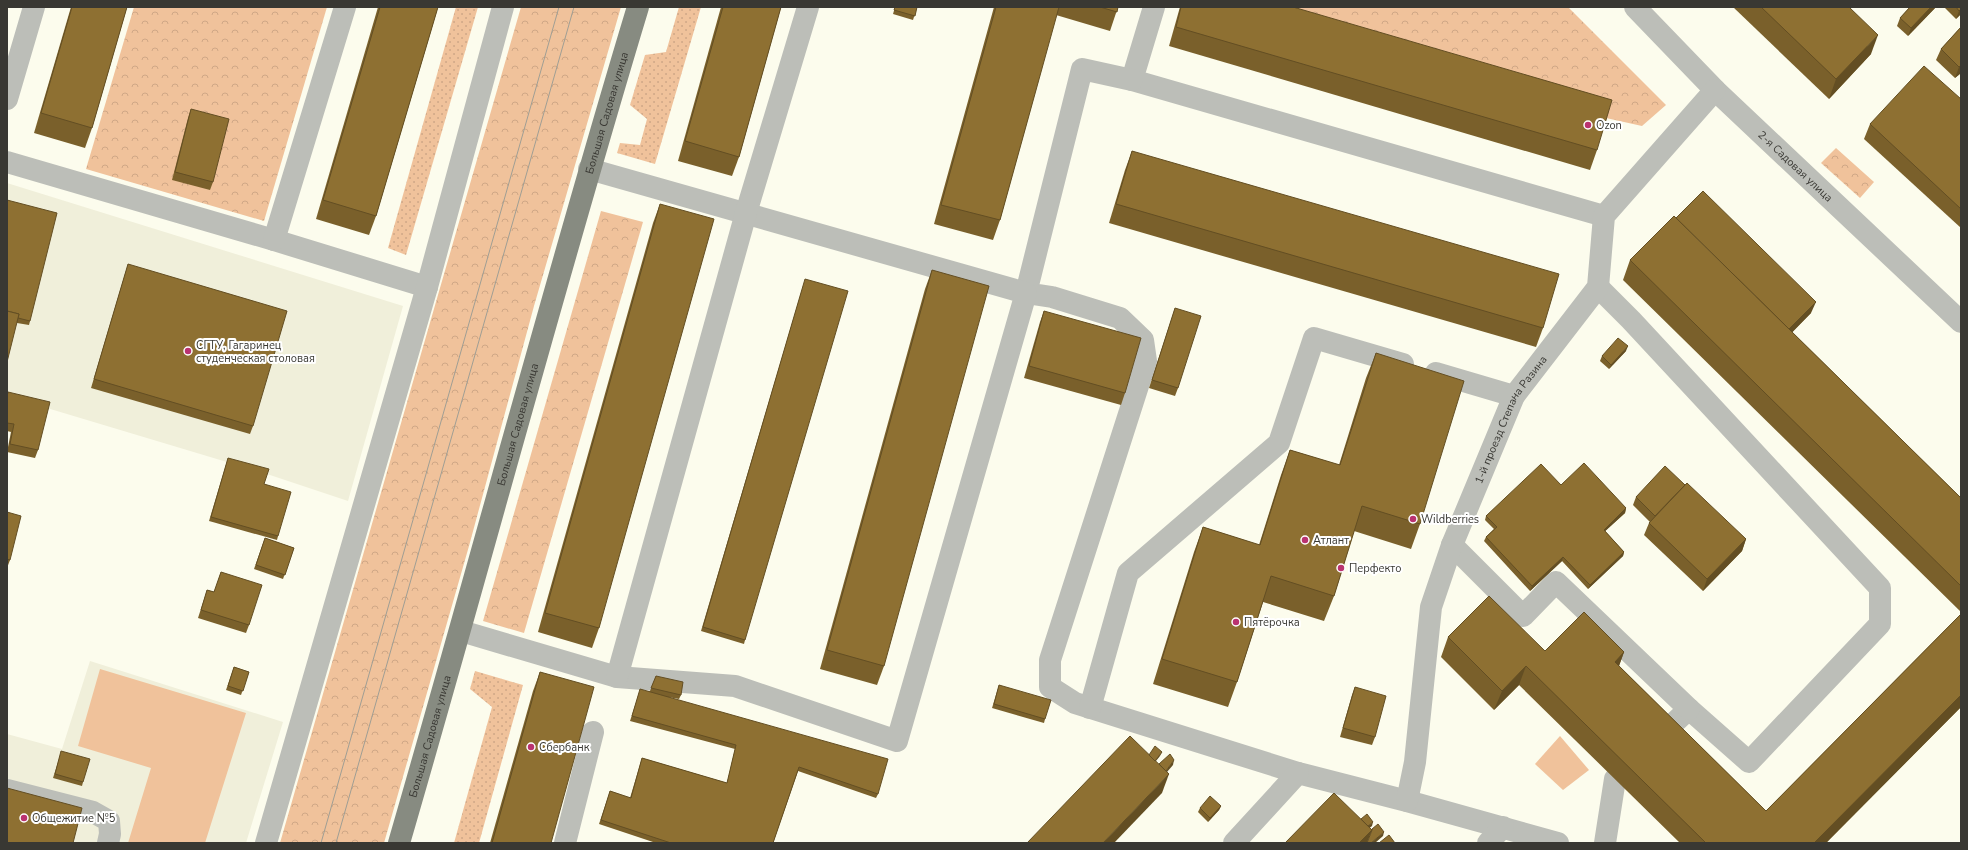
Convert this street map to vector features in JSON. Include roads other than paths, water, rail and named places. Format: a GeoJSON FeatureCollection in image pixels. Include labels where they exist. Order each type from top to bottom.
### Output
{"type":"FeatureCollection","features":[{"type":"Feature","properties":{"kind":"main road","name":"Большая Садовая улица"},"geometry":{"type":"LineString","coordinates":[[399,843],[461,631],[589,169],[638,7]]}},
{"type":"Feature","properties":{"kind":"street"},"geometry":{"type":"LineString","coordinates":[[7,99],[34,7]]}},
{"type":"Feature","properties":{"kind":"street"},"geometry":{"type":"LineString","coordinates":[[274,240],[345,7]]}},
{"type":"Feature","properties":{"kind":"street"},"geometry":{"type":"LineString","coordinates":[[266,843],[427,287],[503,7]]}},
{"type":"Feature","properties":{"kind":"street"},"geometry":{"type":"LineString","coordinates":[[617,677],[746,213],[808,7]]}},
{"type":"Feature","properties":{"kind":"street"},"geometry":{"type":"LineString","coordinates":[[1132,80],[1154,7]]}},
{"type":"Feature","properties":{"kind":"street","name":"2-я Садовая улица"},"geometry":{"type":"LineString","coordinates":[[1635,7],[1715,90],[1961,322]]}},
{"type":"Feature","properties":{"kind":"street"},"geometry":{"type":"LineString","coordinates":[[461,631],[617,677],[735,686],[897,741],[1026,293],[1082,69],[1132,80],[1604,216]]}},
{"type":"Feature","properties":{"kind":"street"},"geometry":{"type":"LineString","coordinates":[[1452,545],[1523,616],[1556,582],[1689,709],[1749,762],[1880,624],[1880,588],[1598,287],[1604,216],[1715,90]]}},
{"type":"Feature","properties":{"kind":"street"},"geometry":{"type":"LineString","coordinates":[[7,162],[274,240],[427,287]]}},
{"type":"Feature","properties":{"kind":"street"},"geometry":{"type":"LineString","coordinates":[[589,169],[1026,293],[1052,297],[1120,318],[1142,340],[1146,361],[1050,660],[1050,687],[1075,704],[1298,773],[1407,801],[1558,843]]}},
{"type":"Feature","properties":{"kind":"street","name":"1-й проезд Степана Разина"},"geometry":{"type":"LineString","coordinates":[[1407,801],[1415,762],[1431,607],[1452,545],[1514,396],[1598,287]]}},
{"type":"Feature","properties":{"kind":"street"},"geometry":{"type":"LineString","coordinates":[[1090,708],[1128,573],[1279,443],[1314,338],[1514,396]]}},
{"type":"Feature","properties":{"kind":"street"},"geometry":{"type":"LineString","coordinates":[[1662,734],[1689,709]]}},
{"type":"Feature","properties":{"kind":"street"},"geometry":{"type":"LineString","coordinates":[[565,843],[593,732]]}},
{"type":"Feature","properties":{"kind":"street"},"geometry":{"type":"LineString","coordinates":[[1234,843],[1298,773]]}},
{"type":"Feature","properties":{"kind":"street"},"geometry":{"type":"LineString","coordinates":[[1605,843],[1615,779]]}},
{"type":"Feature","properties":{"kind":"street"},"geometry":{"type":"LineString","coordinates":[[7,790],[93,812],[109,821],[110,834],[108,843]]}},
{"type":"Feature","properties":{"kind":"street"},"geometry":{"type":"LineString","coordinates":[[1488,843],[1503,827]]}},
{"type":"Feature","properties":{"kind":"tram line"},"geometry":{"type":"LineString","coordinates":[[321,843],[559,7]]}},
{"type":"Feature","properties":{"kind":"tram line"},"geometry":{"type":"LineString","coordinates":[[336,843],[574,7]]}},
{"type":"Feature","properties":{"kind":"place","name":"Ozon"},"geometry":{"type":"Point","coordinates":[1588,125]}},
{"type":"Feature","properties":{"kind":"place","name":"СГТУ, Гагаринец студенческая столовая"},"geometry":{"type":"Point","coordinates":[188,351]}},
{"type":"Feature","properties":{"kind":"place","name":"Wildberries"},"geometry":{"type":"Point","coordinates":[1413,519]}},
{"type":"Feature","properties":{"kind":"place","name":"Атлант"},"geometry":{"type":"Point","coordinates":[1305,540]}},
{"type":"Feature","properties":{"kind":"place","name":"Перфекто"},"geometry":{"type":"Point","coordinates":[1341,568]}},
{"type":"Feature","properties":{"kind":"place","name":"Пятёрочка"},"geometry":{"type":"Point","coordinates":[1236,622]}},
{"type":"Feature","properties":{"kind":"place","name":"Сбербанк"},"geometry":{"type":"Point","coordinates":[531,747]}},
{"type":"Feature","properties":{"kind":"place","name":"Общежитие №5"},"geometry":{"type":"Point","coordinates":[24,818]}}]}
